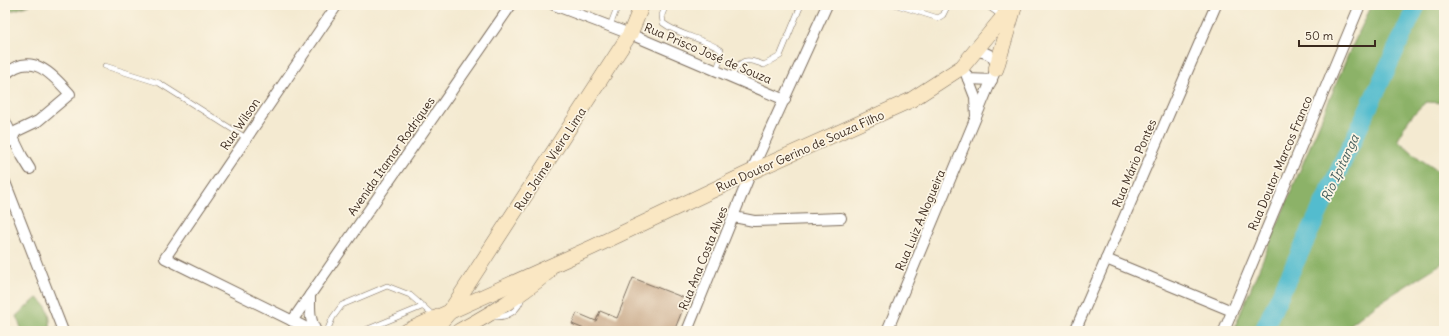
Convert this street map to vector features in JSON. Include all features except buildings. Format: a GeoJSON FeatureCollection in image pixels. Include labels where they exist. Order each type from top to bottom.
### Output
{"type":"FeatureCollection","features":[{"type":"Feature","properties":{"kind":"main road","name":"Rua Jaime Vieira Lima"},"geometry":{"type":"LineString","coordinates":[[434,324],[451,310],[630,34],[642,5]]}},
{"type":"Feature","properties":{"kind":"main road","name":"Rua Doutor Gerino de Souza Filho"},"geometry":{"type":"LineString","coordinates":[[451,310],[911,100],[965,73],[976,51],[1011,8]]}},
{"type":"Feature","properties":{"kind":"main road"},"geometry":{"type":"LineString","coordinates":[[994,74],[1011,8]]}},
{"type":"Feature","properties":{"kind":"main road","name":"Rua Doutor Gerino de Souza Filho"},"geometry":{"type":"LineString","coordinates":[[459,331],[523,293],[561,261]]}},
{"type":"Feature","properties":{"kind":"main road"},"geometry":{"type":"LineString","coordinates":[[407,331],[434,324]]}},
{"type":"Feature","properties":{"kind":"street","name":"Rua Wilson"},"geometry":{"type":"LineString","coordinates":[[292,321],[165,258],[337,5]]}},
{"type":"Feature","properties":{"kind":"street","name":"Avenida Itamar Rodriques"},"geometry":{"type":"LineString","coordinates":[[292,321],[510,5]]}},
{"type":"Feature","properties":{"kind":"street","name":"Rua Prisco José de Souza"},"geometry":{"type":"LineString","coordinates":[[554,5],[630,34],[785,100]]}},
{"type":"Feature","properties":{"kind":"street","name":"Rua Ana Costa Alves"},"geometry":{"type":"LineString","coordinates":[[688,331],[751,172],[827,5]]}},
{"type":"Feature","properties":{"kind":"street","name":"Rua Mário Pontes"},"geometry":{"type":"LineString","coordinates":[[1075,331],[1216,5]]}},
{"type":"Feature","properties":{"kind":"street","name":"Rua Doutor Marcos Franco"},"geometry":{"type":"LineString","coordinates":[[1224,331],[1360,5]]}},
{"type":"Feature","properties":{"kind":"street"},"geometry":{"type":"LineString","coordinates":[[965,73],[994,74],[995,59],[989,54],[976,51]]}},
{"type":"Feature","properties":{"kind":"street"},"geometry":{"type":"LineString","coordinates":[[5,75],[13,67],[28,63],[44,69],[56,78],[70,94],[38,121],[17,131],[5,146]]}},
{"type":"Feature","properties":{"kind":"street","name":"Rua Luiz A.Nogueira"},"geometry":{"type":"LineString","coordinates":[[965,73],[975,97],[976,120]]}},
{"type":"Feature","properties":{"kind":"street","name":"Rua Luiz A.Nogueira"},"geometry":{"type":"LineString","coordinates":[[887,331],[994,74]]}},
{"type":"Feature","properties":{"kind":"street"},"geometry":{"type":"LineString","coordinates":[[5,121],[12,138],[30,169]]}},
{"type":"Feature","properties":{"kind":"street"},"geometry":{"type":"LineString","coordinates":[[7,185],[63,331]]}},
{"type":"Feature","properties":{"kind":"street"},"geometry":{"type":"LineString","coordinates":[[734,217],[761,221],[841,218]]}},
{"type":"Feature","properties":{"kind":"street"},"geometry":{"type":"LineString","coordinates":[[1106,259],[1232,311]]}},
{"type":"Feature","properties":{"kind":"street"},"geometry":{"type":"LineString","coordinates":[[310,295],[309,313],[314,331]]}},
{"type":"Feature","properties":{"kind":"street"},"geometry":{"type":"LineString","coordinates":[[292,321],[314,331]]}},
{"type":"Feature","properties":{"kind":"lane"},"geometry":{"type":"LineString","coordinates":[[610,26],[618,5]]}},
{"type":"Feature","properties":{"kind":"lane"},"geometry":{"type":"LineString","coordinates":[[666,5],[662,15],[663,23],[671,29],[714,46],[720,50],[721,58],[716,71]]}},
{"type":"Feature","properties":{"kind":"lane"},"geometry":{"type":"LineString","coordinates":[[731,77],[743,61],[748,60],[764,65],[780,56],[801,5]]}},
{"type":"Feature","properties":{"kind":"lane"},"geometry":{"type":"LineString","coordinates":[[897,5],[938,18],[943,15],[948,5]]}},
{"type":"Feature","properties":{"kind":"lane"},"geometry":{"type":"LineString","coordinates":[[975,5],[1011,8]]}},
{"type":"Feature","properties":{"kind":"lane"},"geometry":{"type":"LineString","coordinates":[[105,66],[159,83],[246,138]]}},
{"type":"Feature","properties":{"kind":"lane"},"geometry":{"type":"LineString","coordinates":[[327,331],[333,317],[342,305],[387,286],[410,295],[424,306],[434,324]]}},
{"type":"Feature","properties":{"kind":"lane"},"geometry":{"type":"LineString","coordinates":[[363,331],[424,306]]}},
{"type":"Feature","properties":{"kind":"green space"},"geometry":{"type":"Polygon","coordinates":[[[5,5],[30,5],[5,11],[5,5]]]}},
{"type":"Feature","properties":{"kind":"green space"},"geometry":{"type":"Polygon","coordinates":[[[1372,5],[1444,5],[1444,103],[1426,102],[1409,119],[1398,140],[1420,159],[1444,175],[1444,262],[1377,304],[1342,331],[1233,331],[1348,55],[1372,5]]]}},
{"type":"Feature","properties":{"kind":"green space"},"geometry":{"type":"Polygon","coordinates":[[[37,298],[47,308],[50,321],[50,331],[24,331],[22,330],[16,316],[37,298]]]}},
{"type":"Feature","properties":{"kind":"waterway","name":"Rio Ipitanga"},"geometry":{"type":"LineString","coordinates":[[1263,331],[1417,5]]}}]}
